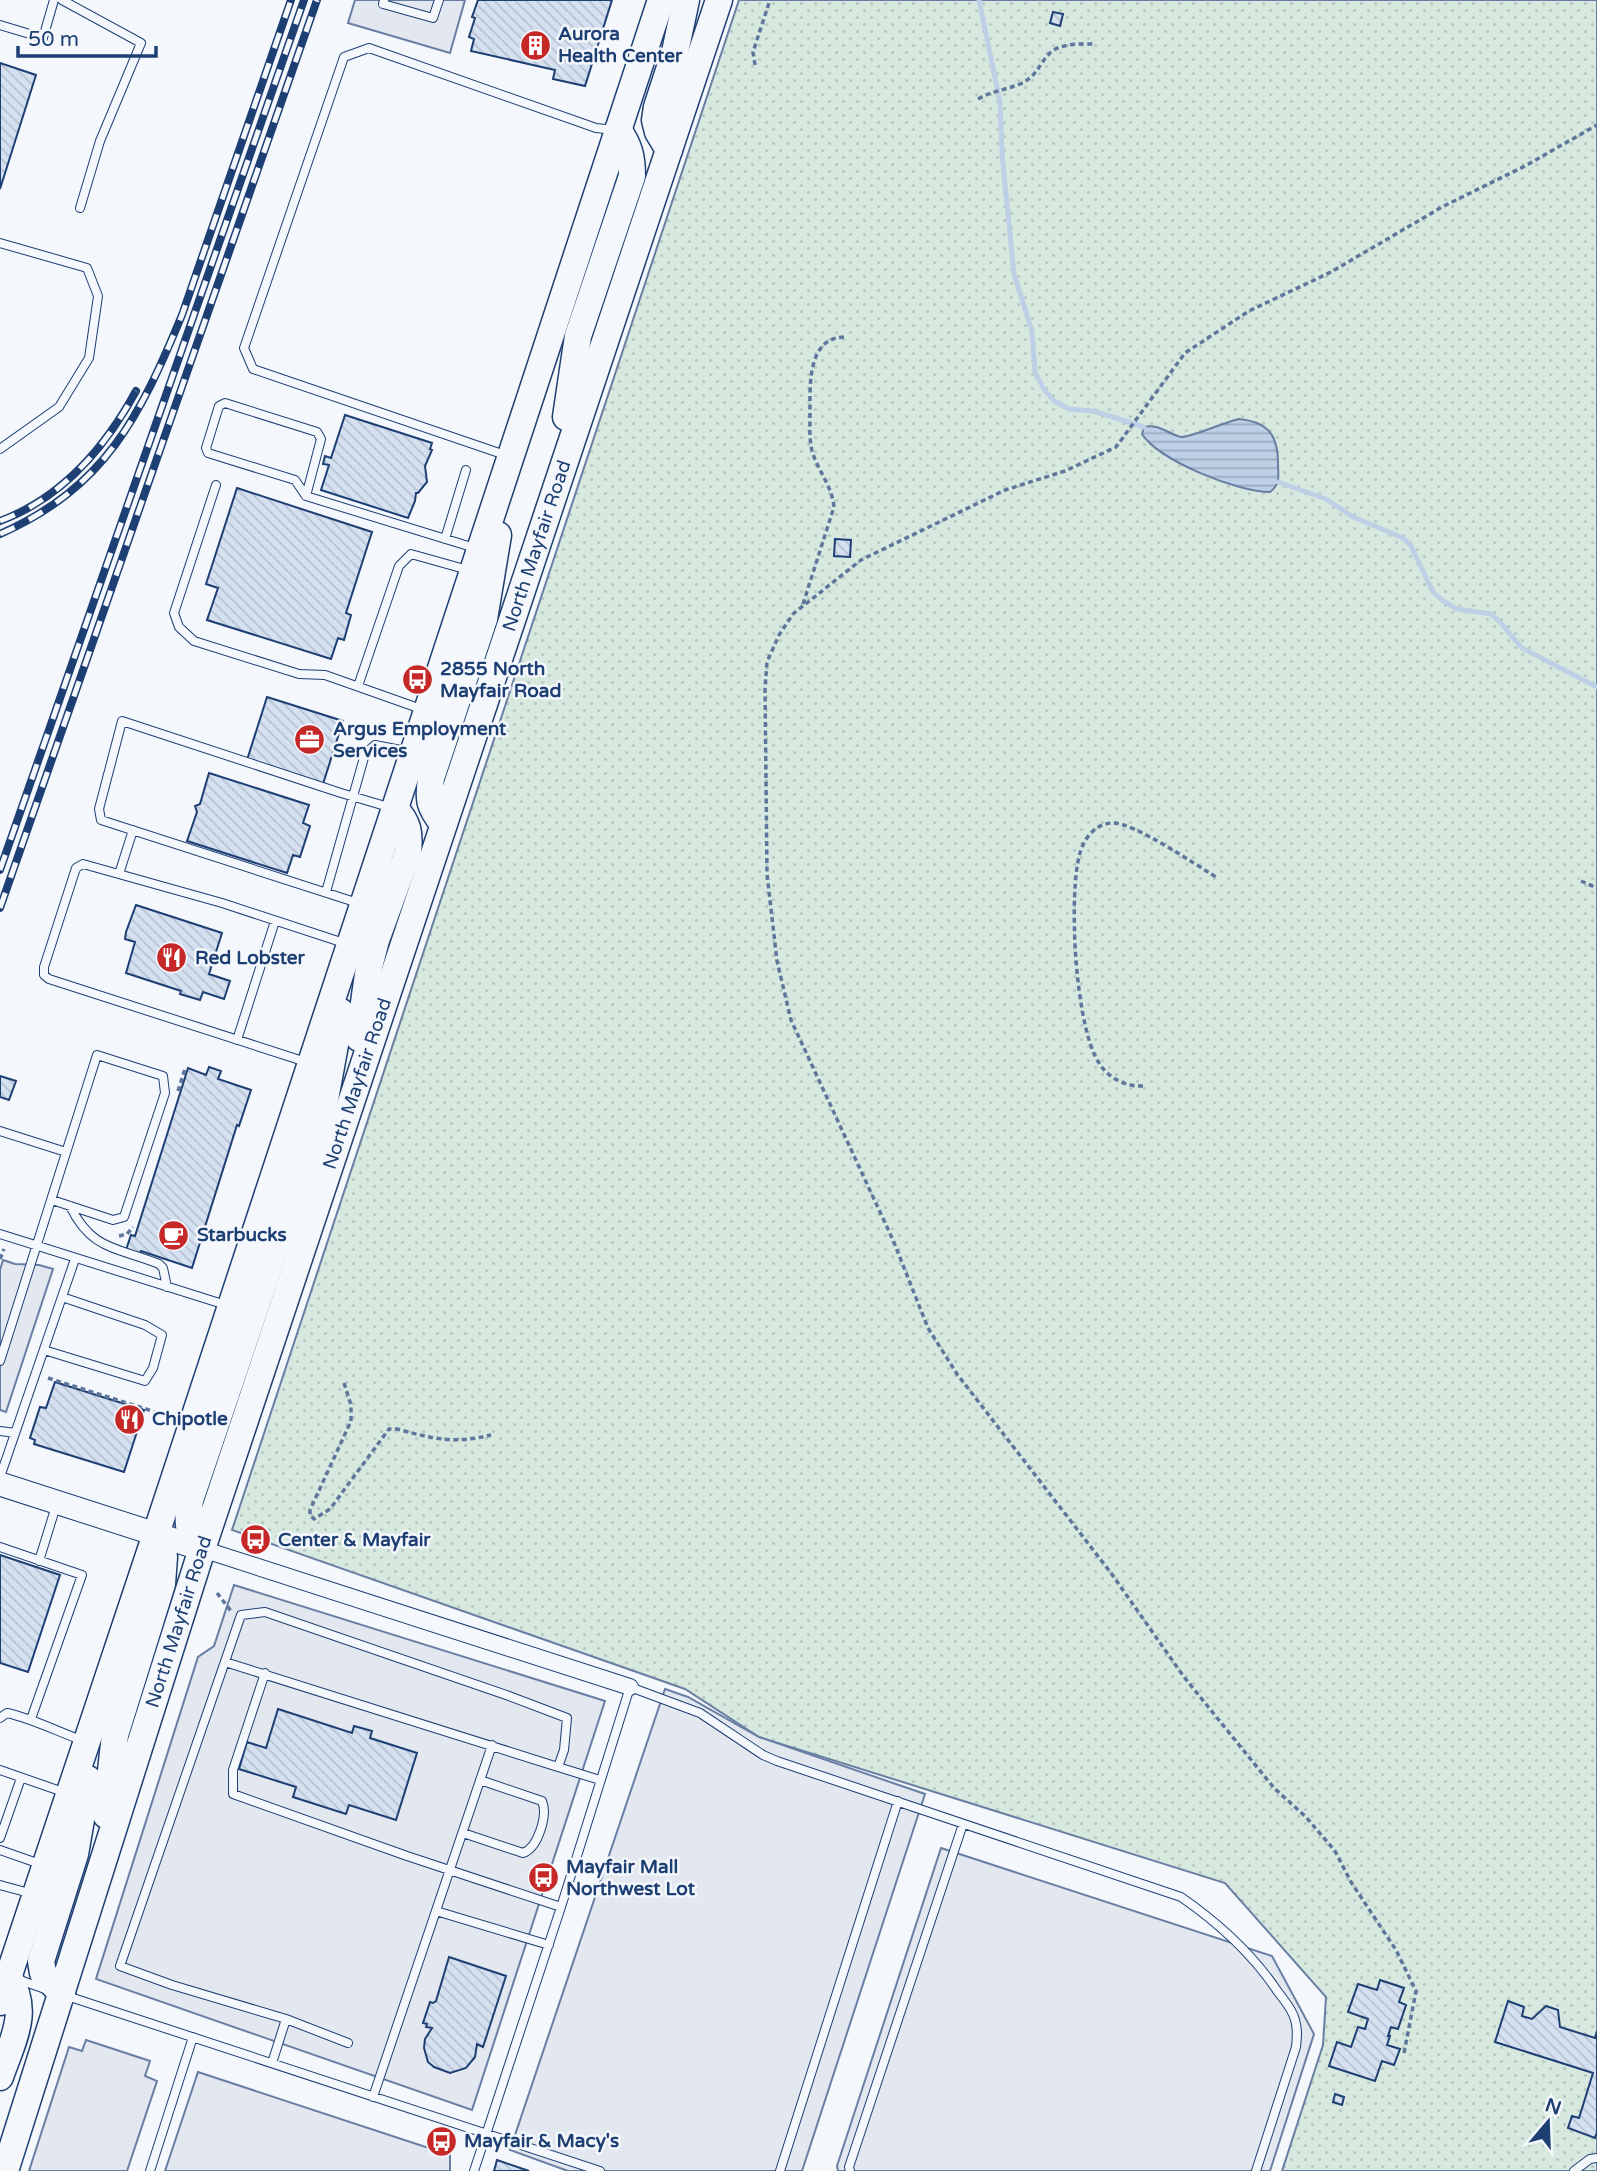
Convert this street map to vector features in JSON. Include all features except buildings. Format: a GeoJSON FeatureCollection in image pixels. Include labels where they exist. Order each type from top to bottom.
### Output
{"type":"FeatureCollection","features":[{"type":"Feature","properties":{"kind":"main road"},"geometry":{"type":"LineString","coordinates":[[62,1994],[43,1973],[41,1961],[75,1854],[77,1797],[87,1742],[661,0]]}},
{"type":"Feature","properties":{"kind":"main road"},"geometry":{"type":"LineString","coordinates":[[670,150],[658,132],[654,120],[676,52],[686,0]]}},
{"type":"Feature","properties":{"kind":"main road","name":"North Mayfair Road"},"geometry":{"type":"LineString","coordinates":[[5,2171],[202,1549],[719,0]]}},
{"type":"Feature","properties":{"kind":"main road"},"geometry":{"type":"LineString","coordinates":[[555,487],[578,336],[632,176],[632,158],[627,142],[618,130]]}},
{"type":"Feature","properties":{"kind":"main road"},"geometry":{"type":"LineString","coordinates":[[443,824],[431,809],[431,778],[484,619],[511,457]]}},
{"type":"Feature","properties":{"kind":"main road"},"geometry":{"type":"LineString","coordinates":[[350,1102],[369,967],[408,852],[406,820],[395,809]]}},
{"type":"Feature","properties":{"kind":"main road"},"geometry":{"type":"LineString","coordinates":[[202,1549],[191,1534],[188,1522],[190,1500],[324,1105],[333,1067],[350,945]]}},
{"type":"Feature","properties":{"kind":"main road"},"geometry":{"type":"LineString","coordinates":[[98,1879],[115,1735],[162,1584],[164,1557],[156,1534]]}},
{"type":"Feature","properties":{"kind":"main road"},"geometry":{"type":"LineString","coordinates":[[0,2002],[4,1975],[45,1866],[77,1797],[98,1707]]}},
{"type":"Feature","properties":{"kind":"main road"},"geometry":{"type":"LineString","coordinates":[[0,2077],[19,2019],[20,2008],[17,1989],[4,1975]]}},
{"type":"Feature","properties":{"kind":"street"},"geometry":{"type":"LineString","coordinates":[[0,1484],[630,1687]]}},
{"type":"Feature","properties":{"kind":"lane"},"geometry":{"type":"LineString","coordinates":[[0,25],[43,38],[54,0]]}},
{"type":"Feature","properties":{"kind":"lane"},"geometry":{"type":"LineString","coordinates":[[62,0],[141,43],[100,141],[80,208]]}},
{"type":"Feature","properties":{"kind":"lane"},"geometry":{"type":"LineString","coordinates":[[384,0],[383,4],[433,18],[439,0]]}},
{"type":"Feature","properties":{"kind":"lane"},"geometry":{"type":"LineString","coordinates":[[511,457],[253,369],[244,348],[344,57],[369,48],[596,128],[618,130]]}},
{"type":"Feature","properties":{"kind":"lane"},"geometry":{"type":"LineString","coordinates":[[0,243],[87,268],[98,296],[89,358],[59,407],[0,449]]}},
{"type":"Feature","properties":{"kind":"lane"},"geometry":{"type":"LineString","coordinates":[[306,495],[321,439],[317,432],[225,403],[219,407],[206,448],[208,453],[295,480],[306,495],[445,539],[477,561]]}},
{"type":"Feature","properties":{"kind":"lane"},"geometry":{"type":"LineString","coordinates":[[445,539],[466,470]]}},
{"type":"Feature","properties":{"kind":"lane"},"geometry":{"type":"LineString","coordinates":[[216,485],[174,613],[179,627],[194,642],[299,674],[325,675],[427,711]]}},
{"type":"Feature","properties":{"kind":"lane"},"geometry":{"type":"LineString","coordinates":[[358,687],[399,566],[411,554],[477,561]]}},
{"type":"Feature","properties":{"kind":"lane"},"geometry":{"type":"LineString","coordinates":[[363,905],[101,820],[99,816],[122,721],[395,809]]}},
{"type":"Feature","properties":{"kind":"lane"},"geometry":{"type":"LineString","coordinates":[[326,892],[365,754],[375,745],[413,752]]}},
{"type":"Feature","properties":{"kind":"lane"},"geometry":{"type":"LineString","coordinates":[[119,874],[133,830]]}},
{"type":"Feature","properties":{"kind":"lane"},"geometry":{"type":"LineString","coordinates":[[311,1064],[49,979],[44,975],[44,967],[76,868],[82,864],[119,874],[350,945]]}},
{"type":"Feature","properties":{"kind":"lane"},"geometry":{"type":"LineString","coordinates":[[237,1040],[275,921]]}},
{"type":"Feature","properties":{"kind":"lane"},"geometry":{"type":"LineString","coordinates":[[0,1361],[97,1055],[163,1076],[165,1093],[124,1217],[113,1220],[52,1200]]}},
{"type":"Feature","properties":{"kind":"lane"},"geometry":{"type":"LineString","coordinates":[[0,1131],[66,1152]]}},
{"type":"Feature","properties":{"kind":"lane"},"geometry":{"type":"LineString","coordinates":[[70,1206],[87,1234],[99,1242],[159,1264],[163,1268],[167,1287]]}},
{"type":"Feature","properties":{"kind":"lane"},"geometry":{"type":"LineString","coordinates":[[0,1234],[231,1307]]}},
{"type":"Feature","properties":{"kind":"lane"},"geometry":{"type":"LineString","coordinates":[[0,1477],[75,1259]]}},
{"type":"Feature","properties":{"kind":"lane"},"geometry":{"type":"LineString","coordinates":[[44,1350],[145,1381],[153,1368],[162,1335],[145,1325],[62,1297]]}},
{"type":"Feature","properties":{"kind":"lane"},"geometry":{"type":"LineString","coordinates":[[0,1431],[15,1433]]}},
{"type":"Feature","properties":{"kind":"lane"},"geometry":{"type":"LineString","coordinates":[[39,1560],[57,1503]]}},
{"type":"Feature","properties":{"kind":"lane"},"geometry":{"type":"LineString","coordinates":[[0,1547],[82,1575],[31,1718]]}},
{"type":"Feature","properties":{"kind":"lane"},"geometry":{"type":"LineString","coordinates":[[348,2043],[286,2019],[120,1966],[241,1615],[265,1612],[567,1718],[564,1750],[558,1767]]}},
{"type":"Feature","properties":{"kind":"lane"},"geometry":{"type":"LineString","coordinates":[[225,1662],[600,1780]]}},
{"type":"Feature","properties":{"kind":"lane"},"geometry":{"type":"LineString","coordinates":[[265,1673],[233,1770],[233,1794],[561,1907]]}},
{"type":"Feature","properties":{"kind":"lane"},"geometry":{"type":"LineString","coordinates":[[474,2171],[630,1687],[700,1713],[777,1761],[1181,1897],[1213,1919],[1243,1947],[1269,1978],[1294,2016],[1297,2031],[1296,2047],[1256,2171]]}},
{"type":"Feature","properties":{"kind":"lane"},"geometry":{"type":"LineString","coordinates":[[0,1718],[7,1713],[31,1718],[41,1726],[87,1742]]}},
{"type":"Feature","properties":{"kind":"lane"},"geometry":{"type":"LineString","coordinates":[[373,2096],[492,1745]]}},
{"type":"Feature","properties":{"kind":"lane"},"geometry":{"type":"LineString","coordinates":[[0,1770],[77,1797]]}},
{"type":"Feature","properties":{"kind":"lane"},"geometry":{"type":"LineString","coordinates":[[0,1838],[21,1778]]}},
{"type":"Feature","properties":{"kind":"lane"},"geometry":{"type":"LineString","coordinates":[[463,1833],[523,1853],[529,1851],[535,1843],[545,1808],[542,1801],[480,1780]]}},
{"type":"Feature","properties":{"kind":"lane"},"geometry":{"type":"LineString","coordinates":[[780,2171],[898,1801]]}},
{"type":"Feature","properties":{"kind":"lane"},"geometry":{"type":"LineString","coordinates":[[850,2171],[849,2167],[963,1824]]}},
{"type":"Feature","properties":{"kind":"lane"},"geometry":{"type":"LineString","coordinates":[[0,1850],[45,1866]]}},
{"type":"Feature","properties":{"kind":"lane"},"geometry":{"type":"LineString","coordinates":[[0,1885],[36,1895]]}},
{"type":"Feature","properties":{"kind":"lane"},"geometry":{"type":"LineString","coordinates":[[436,1911],[549,1945]]}},
{"type":"Feature","properties":{"kind":"lane"},"geometry":{"type":"LineString","coordinates":[[4,1975],[600,2171]]}},
{"type":"Feature","properties":{"kind":"lane"},"geometry":{"type":"LineString","coordinates":[[272,2063],[286,2019]]}},
{"type":"Feature","properties":{"kind":"lane"},"geometry":{"type":"LineString","coordinates":[[150,2171],[193,2037]]}},
{"type":"Feature","properties":{"kind":"lane"},"geometry":{"type":"LineString","coordinates":[[1574,2171],[1590,2159],[1597,2158]]}},
{"type":"Feature","properties":{"kind":"path"},"geometry":{"type":"LineString","coordinates":[[755,65],[754,52],[770,0]]}},
{"type":"Feature","properties":{"kind":"path"},"geometry":{"type":"LineString","coordinates":[[978,99],[989,92],[1019,84],[1030,78],[1058,48],[1095,44]]}},
{"type":"Feature","properties":{"kind":"path"},"geometry":{"type":"LineString","coordinates":[[1405,2053],[1416,1992],[1396,1950],[1351,1882],[1335,1851],[1306,1817],[1274,1788],[1184,1677],[1111,1573],[957,1374],[928,1328],[894,1240],[791,1020],[777,961],[767,874],[767,662],[779,635],[793,614],[861,560],[1005,490],[1065,471],[1116,447],[1185,353],[1249,310],[1331,272],[1443,207],[1525,166],[1597,125]]}},
{"type":"Feature","properties":{"kind":"path"},"geometry":{"type":"LineString","coordinates":[[802,607],[834,507],[831,492],[816,464],[810,440],[810,382],[819,350],[830,340],[844,337]]}},
{"type":"Feature","properties":{"kind":"path"},"geometry":{"type":"LineString","coordinates":[[1143,1086],[1125,1084],[1099,1064],[1085,1026],[1074,904],[1080,852],[1090,833],[1098,827],[1113,823],[1131,828],[1216,877]]}},
{"type":"Feature","properties":{"kind":"path"},"geometry":{"type":"LineString","coordinates":[[1581,881],[1597,888]]}},
{"type":"Feature","properties":{"kind":"path"},"geometry":{"type":"LineString","coordinates":[[0,1259],[4,1248],[15,1252]]}},
{"type":"Feature","properties":{"kind":"path"},"geometry":{"type":"LineString","coordinates":[[44,1388],[48,1377],[168,1416]]}},
{"type":"Feature","properties":{"kind":"path"},"geometry":{"type":"LineString","coordinates":[[344,1383],[351,1405],[351,1421],[310,1510],[314,1519],[330,1509],[389,1429],[449,1441],[491,1435]]}},
{"type":"Feature","properties":{"kind":"path"},"geometry":{"type":"LineString","coordinates":[[217,1593],[239,1620]]}},
{"type":"Feature","properties":{"kind":"shaded area"},"geometry":{"type":"Polygon","coordinates":[[[355,0],[465,0],[450,53],[348,23],[355,0]]]}},
{"type":"Feature","properties":{"kind":"shaded area"},"geometry":{"type":"Polygon","coordinates":[[[739,0],[1597,0],[1597,2171],[1282,2171],[1323,2045],[1326,1997],[1225,1883],[759,1737],[685,1689],[232,1530],[739,0]]]}},
{"type":"Feature","properties":{"kind":"shaded area"},"geometry":{"type":"Polygon","coordinates":[[[3,1260],[53,1269],[6,1412],[0,1410],[0,1270],[3,1260]]]}},
{"type":"Feature","properties":{"kind":"shaded area"},"geometry":{"type":"Polygon","coordinates":[[[234,1585],[605,1701],[472,2110],[96,1979],[198,1657],[214,1646],[234,1585]]]}},
{"type":"Feature","properties":{"kind":"shaded area"},"geometry":{"type":"Polygon","coordinates":[[[665,1689],[688,1697],[759,1737],[925,1794],[802,2171],[568,2171],[510,2150],[665,1689]]]}},
{"type":"Feature","properties":{"kind":"shaded area"},"geometry":{"type":"Polygon","coordinates":[[[941,1848],[1272,1956],[1314,2034],[1270,2171],[838,2171],[837,2166],[941,1848]]]}},
{"type":"Feature","properties":{"kind":"shaded area"},"geometry":{"type":"Polygon","coordinates":[[[86,2040],[150,2061],[145,2076],[157,2081],[127,2171],[29,2171],[69,2047],[82,2051],[86,2040]]]}},
{"type":"Feature","properties":{"kind":"shaded area"},"geometry":{"type":"Polygon","coordinates":[[[198,2072],[450,2155],[450,2171],[165,2171],[198,2072]]]}},
{"type":"Feature","properties":{"kind":"water"},"geometry":{"type":"Polygon","coordinates":[[[1239,419],[1264,427],[1276,445],[1278,475],[1276,486],[1270,492],[1239,487],[1200,473],[1165,454],[1142,434],[1144,427],[1149,426],[1185,437],[1239,419]]]}},
{"type":"Feature","properties":{"kind":"waterway"},"geometry":{"type":"LineString","coordinates":[[979,0],[1000,102],[1002,154],[1014,274],[1032,331],[1035,372],[1054,401],[1069,409],[1093,411],[1144,427]]}},
{"type":"Feature","properties":{"kind":"waterway"},"geometry":{"type":"LineString","coordinates":[[1278,482],[1326,499],[1353,517],[1403,538],[1411,546],[1433,592],[1443,601],[1457,609],[1491,614],[1522,648],[1597,687]]}},
{"type":"Feature","properties":{"kind":"railway"},"geometry":{"type":"LineString","coordinates":[[0,534],[37,515],[93,471],[115,445],[151,385],[182,315],[291,0]]}},
{"type":"Feature","properties":{"kind":"railway"},"geometry":{"type":"LineString","coordinates":[[0,870],[304,0]]}},
{"type":"Feature","properties":{"kind":"railway"},"geometry":{"type":"LineString","coordinates":[[0,908],[317,0]]}},
{"type":"Feature","properties":{"kind":"railway"},"geometry":{"type":"LineString","coordinates":[[0,521],[43,499],[80,469],[110,432],[136,391]]}},
{"type":"Feature","properties":{"kind":"place","name":"Aurora Health Center"},"geometry":{"type":"Point","coordinates":[535,45]}},
{"type":"Feature","properties":{"kind":"place","name":"2855 North Mayfair Road"},"geometry":{"type":"Point","coordinates":[417,680]}},
{"type":"Feature","properties":{"kind":"place","name":"Argus Employment Services"},"geometry":{"type":"Point","coordinates":[310,740]}},
{"type":"Feature","properties":{"kind":"place","name":"Red Lobster"},"geometry":{"type":"Point","coordinates":[172,958]}},
{"type":"Feature","properties":{"kind":"place","name":"Starbucks"},"geometry":{"type":"Point","coordinates":[174,1235]}},
{"type":"Feature","properties":{"kind":"place","name":"Chipotle"},"geometry":{"type":"Point","coordinates":[129,1419]}},
{"type":"Feature","properties":{"kind":"place","name":"Center & Mayfair"},"geometry":{"type":"Point","coordinates":[255,1540]}},
{"type":"Feature","properties":{"kind":"place","name":"Mayfair Mall Northwest Lot"},"geometry":{"type":"Point","coordinates":[543,1878]}},
{"type":"Feature","properties":{"kind":"place","name":"Mayfair & Macy's"},"geometry":{"type":"Point","coordinates":[441,2141]}}]}
